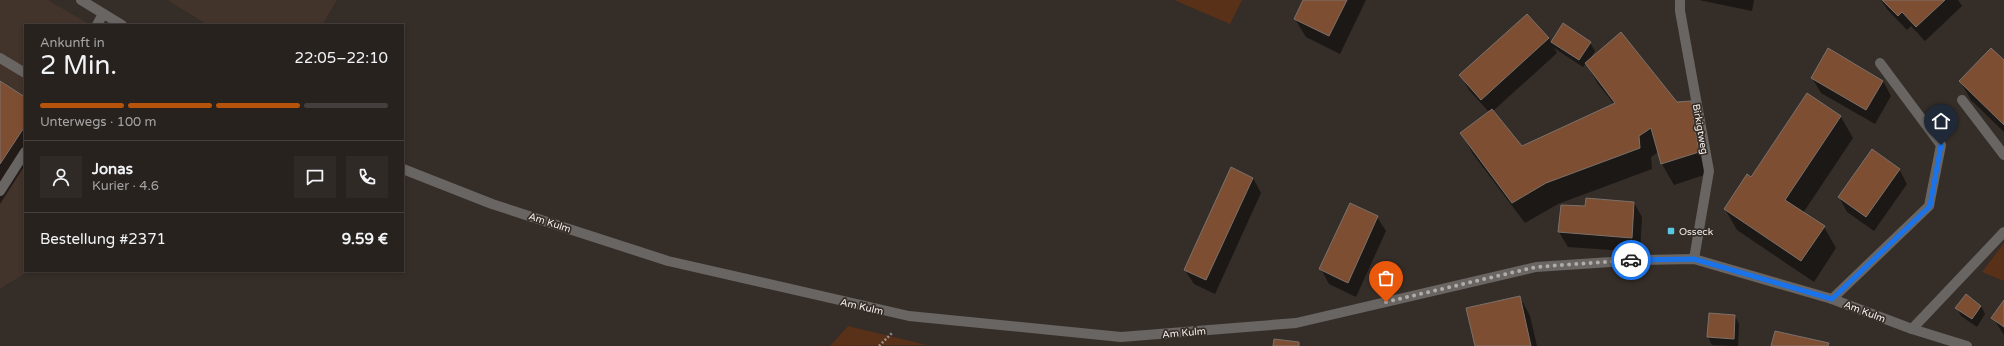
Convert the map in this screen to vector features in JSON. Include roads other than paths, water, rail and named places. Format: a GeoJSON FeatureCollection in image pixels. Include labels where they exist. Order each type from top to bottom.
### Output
{"type":"FeatureCollection","features":[{"type":"Feature","properties":{"kind":"street"},"geometry":{"type":"LineString","coordinates":[[81,0],[120,24]]}},
{"type":"Feature","properties":{"kind":"street","name":"Birkigtweg"},"geometry":{"type":"LineString","coordinates":[[1680,0],[1680,11],[1709,171],[1694,259]]}},
{"type":"Feature","properties":{"kind":"street"},"geometry":{"type":"LineString","coordinates":[[98,24],[103,14]]}},
{"type":"Feature","properties":{"kind":"street"},"geometry":{"type":"LineString","coordinates":[[0,58],[24,72]]}},
{"type":"Feature","properties":{"kind":"street"},"geometry":{"type":"LineString","coordinates":[[1832,299],[1930,206],[1941,145],[1880,62]]}},
{"type":"Feature","properties":{"kind":"street"},"geometry":{"type":"LineString","coordinates":[[1962,100],[2004,155]]}},
{"type":"Feature","properties":{"kind":"street"},"geometry":{"type":"LineString","coordinates":[[0,191],[24,154]]}},
{"type":"Feature","properties":{"kind":"street","name":"Am Kulm"},"geometry":{"type":"LineString","coordinates":[[404,169],[492,204],[668,261],[909,316],[1121,337],[1296,322],[1536,267],[1641,260],[1694,259],[1832,299],[1912,329],[1967,346]]}},
{"type":"Feature","properties":{"kind":"street"},"geometry":{"type":"LineString","coordinates":[[1912,329],[2004,232]]}},
{"type":"Feature","properties":{"kind":"place","name":"Osseck"},"geometry":{"type":"Point","coordinates":[1671,231]}}]}
